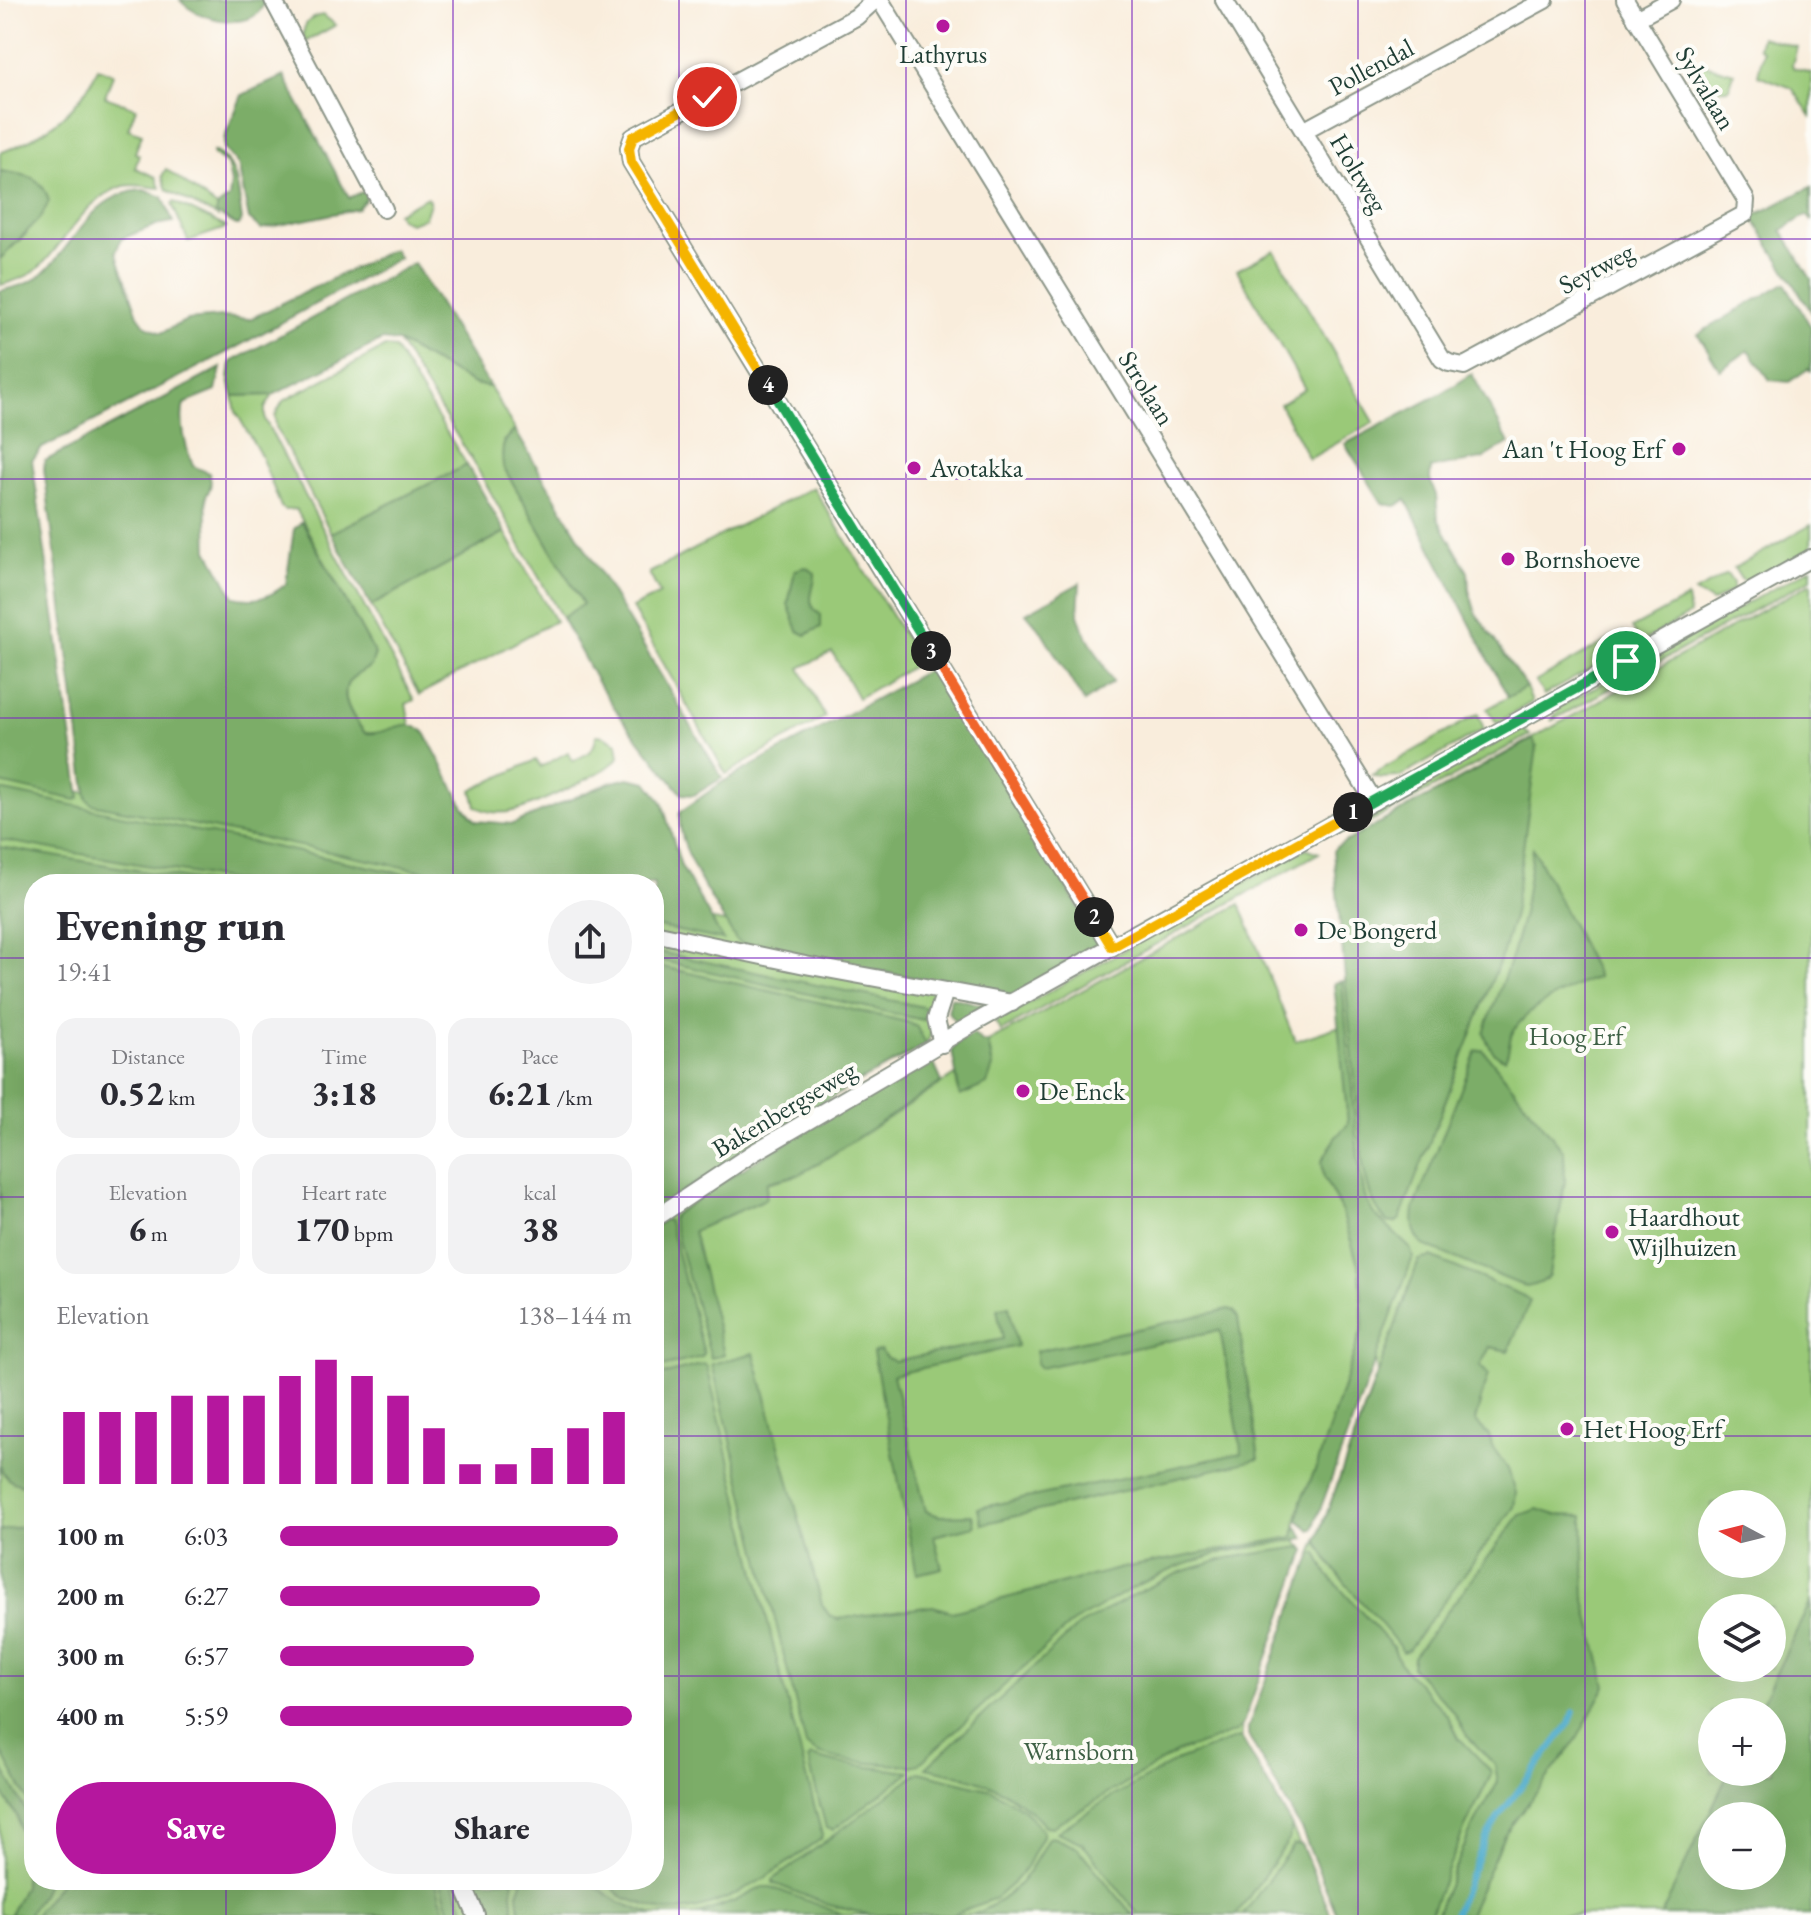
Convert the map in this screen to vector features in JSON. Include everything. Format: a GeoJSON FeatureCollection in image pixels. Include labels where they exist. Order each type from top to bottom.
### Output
{"type":"FeatureCollection","features":[{"type":"Feature","properties":{"kind":"street"},"geometry":{"type":"LineString","coordinates":[[273,0],[384,209]]}},
{"type":"Feature","properties":{"kind":"street"},"geometry":{"type":"LineString","coordinates":[[877,0],[856,17],[633,137],[629,148],[631,162],[1112,947]]}},
{"type":"Feature","properties":{"kind":"street","name":"Strolaan"},"geometry":{"type":"LineString","coordinates":[[877,0],[1374,801]]}},
{"type":"Feature","properties":{"kind":"street","name":"Holtweg"},"geometry":{"type":"LineString","coordinates":[[1224,0],[1442,359],[1456,365]]}},
{"type":"Feature","properties":{"kind":"street","name":"Pollendal"},"geometry":{"type":"LineString","coordinates":[[1305,130],[1545,0]]}},
{"type":"Feature","properties":{"kind":"street","name":"Sylvalaan"},"geometry":{"type":"LineString","coordinates":[[1625,0],[1746,200]]}},
{"type":"Feature","properties":{"kind":"street"},"geometry":{"type":"LineString","coordinates":[[1636,19],[1671,0]]}},
{"type":"Feature","properties":{"kind":"street","name":"Seytweg"},"geometry":{"type":"LineString","coordinates":[[1456,365],[1464,366],[1745,214],[1746,200]]}},
{"type":"Feature","properties":{"kind":"street","name":"Bakenbergseweg"},"geometry":{"type":"LineString","coordinates":[[664,1212],[753,1153],[1012,1003],[1811,558]]}},
{"type":"Feature","properties":{"kind":"street"},"geometry":{"type":"LineString","coordinates":[[664,935],[1012,1003]]}},
{"type":"Feature","properties":{"kind":"street"},"geometry":{"type":"LineString","coordinates":[[942,1044],[936,1019],[945,991]]}},
{"type":"Feature","properties":{"kind":"street"},"geometry":{"type":"LineString","coordinates":[[465,1890],[476,1915]]}},
{"type":"Feature","properties":{"kind":"green space"},"geometry":{"type":"Polygon","coordinates":[[[180,0],[264,0],[260,11],[251,17],[226,21],[199,14],[180,0]]]}},
{"type":"Feature","properties":{"kind":"green space"},"geometry":{"type":"Polygon","coordinates":[[[323,15],[336,25],[305,42],[306,24],[323,15]]]}},
{"type":"Feature","properties":{"kind":"green space"},"geometry":{"type":"Polygon","coordinates":[[[1761,37],[1797,47],[1792,65],[1811,73],[1811,116],[1792,88],[1758,75],[1763,51],[1758,47],[1761,37]]]}},
{"type":"Feature","properties":{"kind":"green space"},"geometry":{"type":"Polygon","coordinates":[[[1689,60],[1734,73],[1729,89],[1700,85],[1692,76],[1689,60]]]}},
{"type":"Feature","properties":{"kind":"green space"},"geometry":{"type":"Polygon","coordinates":[[[98,68],[113,74],[105,97],[136,108],[128,129],[142,134],[135,153],[139,155],[135,168],[156,177],[160,188],[129,185],[109,192],[86,211],[35,271],[1,285],[0,259],[27,233],[24,175],[0,171],[0,153],[31,139],[58,121],[81,98],[98,68]]]}},
{"type":"Feature","properties":{"kind":"green space"},"geometry":{"type":"Polygon","coordinates":[[[284,76],[349,198],[364,191],[367,198],[357,209],[261,229],[249,219],[238,164],[224,149],[224,139],[242,95],[284,76]]]}},
{"type":"Feature","properties":{"kind":"green space"},"geometry":{"type":"Polygon","coordinates":[[[213,151],[222,156],[233,171],[242,220],[239,225],[216,213],[218,206],[229,198],[231,183],[227,164],[213,155],[213,151]]]}},
{"type":"Feature","properties":{"kind":"green space"},"geometry":{"type":"Polygon","coordinates":[[[166,169],[217,207],[218,217],[167,190],[162,176],[166,169]]]}},
{"type":"Feature","properties":{"kind":"green space"},"geometry":{"type":"Polygon","coordinates":[[[0,171],[31,177],[41,185],[49,201],[42,216],[0,259],[0,171]]]}},
{"type":"Feature","properties":{"kind":"green space"},"geometry":{"type":"Polygon","coordinates":[[[1811,187],[1811,220],[1807,215],[1782,230],[1811,279],[1811,311],[1752,217],[1811,187]]]}},
{"type":"Feature","properties":{"kind":"green space"},"geometry":{"type":"Polygon","coordinates":[[[144,190],[163,197],[173,222],[156,225],[121,239],[116,252],[138,315],[146,326],[161,333],[187,320],[221,317],[250,319],[393,249],[399,258],[42,448],[32,460],[80,797],[76,800],[0,783],[0,291],[41,275],[96,210],[110,200],[125,193],[144,190]]]}},
{"type":"Feature","properties":{"kind":"green space"},"geometry":{"type":"Polygon","coordinates":[[[427,197],[430,203],[425,218],[410,223],[400,218],[397,213],[427,197]]]}},
{"type":"Feature","properties":{"kind":"green space"},"geometry":{"type":"Polygon","coordinates":[[[174,202],[226,228],[188,241],[172,204],[174,202]]]}},
{"type":"Feature","properties":{"kind":"green space"},"geometry":{"type":"Polygon","coordinates":[[[1274,250],[1374,422],[1309,459],[1280,404],[1305,389],[1237,270],[1274,250]]]}},
{"type":"Feature","properties":{"kind":"green space"},"geometry":{"type":"Polygon","coordinates":[[[414,263],[490,387],[474,384],[398,342],[382,340],[273,395],[233,396],[229,380],[231,362],[414,263]]]}},
{"type":"Feature","properties":{"kind":"green space"},"geometry":{"type":"Polygon","coordinates":[[[1785,283],[1811,327],[1811,371],[1808,369],[1789,382],[1770,380],[1749,350],[1720,370],[1698,334],[1785,283]]]}},
{"type":"Feature","properties":{"kind":"green space"},"geometry":{"type":"Polygon","coordinates":[[[398,342],[474,384],[490,387],[515,430],[503,441],[503,466],[583,604],[562,618],[474,463],[398,342]]]}},
{"type":"Feature","properties":{"kind":"green space"},"geometry":{"type":"Polygon","coordinates":[[[385,347],[395,349],[467,465],[331,533],[276,427],[275,416],[283,401],[385,347]]]}},
{"type":"Feature","properties":{"kind":"green space"},"geometry":{"type":"Polygon","coordinates":[[[221,368],[216,391],[184,404],[182,418],[193,466],[210,476],[206,496],[208,550],[234,597],[262,598],[286,584],[294,529],[302,522],[375,654],[371,666],[350,680],[345,693],[349,708],[365,733],[382,732],[402,725],[424,731],[464,807],[476,821],[513,824],[609,783],[628,778],[647,782],[662,802],[681,866],[723,940],[664,928],[664,874],[438,874],[92,804],[87,799],[45,461],[221,368]]]}},
{"type":"Feature","properties":{"kind":"green space"},"geometry":{"type":"Polygon","coordinates":[[[1472,374],[1509,443],[1482,459],[1431,468],[1430,479],[1436,495],[1438,519],[1468,572],[1469,590],[1476,613],[1526,687],[1508,697],[1406,500],[1396,506],[1383,504],[1345,444],[1472,374]]]}},
{"type":"Feature","properties":{"kind":"green space"},"geometry":{"type":"Polygon","coordinates":[[[273,395],[265,408],[265,420],[414,700],[406,704],[410,724],[378,735],[365,733],[346,701],[347,686],[352,678],[371,666],[375,654],[296,509],[281,507],[261,456],[236,412],[233,396],[273,395]]]}},
{"type":"Feature","properties":{"kind":"green space"},"geometry":{"type":"Polygon","coordinates":[[[515,430],[722,778],[694,795],[682,794],[623,720],[597,682],[562,618],[583,604],[503,466],[503,446],[515,430]]]}},
{"type":"Feature","properties":{"kind":"green space"},"geometry":{"type":"Polygon","coordinates":[[[467,465],[505,532],[371,606],[331,533],[467,465]]]}},
{"type":"Feature","properties":{"kind":"green space"},"geometry":{"type":"Polygon","coordinates":[[[0,479],[78,791],[486,874],[24,874],[24,1890],[664,1890],[664,910],[957,969],[928,1041],[816,1103],[759,1141],[693,1231],[761,1201],[767,1183],[798,1175],[819,1163],[955,1075],[960,1096],[993,1067],[988,1042],[1240,904],[1295,1041],[1340,1026],[1334,983],[1347,981],[1337,847],[1811,583],[1811,1915],[1337,1915],[1312,1554],[1377,1374],[1349,1125],[1324,1178],[1342,1212],[1360,1270],[1363,1326],[1317,1466],[1301,1501],[1293,1537],[1306,1550],[1241,1726],[1242,1739],[1292,1827],[1330,1915],[0,1915],[0,479]]]}},
{"type":"Feature","properties":{"kind":"green space"},"geometry":{"type":"Polygon","coordinates":[[[813,487],[920,662],[858,698],[832,652],[800,668],[825,717],[726,774],[632,608],[660,594],[649,573],[813,487]]]}},
{"type":"Feature","properties":{"kind":"green space"},"geometry":{"type":"Polygon","coordinates":[[[1811,525],[1811,548],[1747,583],[1741,579],[1734,568],[1811,525]]]}},
{"type":"Feature","properties":{"kind":"green space"},"geometry":{"type":"Polygon","coordinates":[[[505,532],[555,621],[419,695],[371,606],[505,532]]]}},
{"type":"Feature","properties":{"kind":"green space"},"geometry":{"type":"Polygon","coordinates":[[[806,567],[815,573],[811,600],[821,615],[821,627],[806,635],[798,631],[788,604],[795,570],[806,567]]]}},
{"type":"Feature","properties":{"kind":"green space"},"geometry":{"type":"Polygon","coordinates":[[[1811,568],[1811,579],[1551,721],[1561,706],[1811,568]]]}},
{"type":"Feature","properties":{"kind":"green space"},"geometry":{"type":"Polygon","coordinates":[[[1727,574],[1733,583],[1733,590],[1712,602],[1695,592],[1727,574]]]}},
{"type":"Feature","properties":{"kind":"green space"},"geometry":{"type":"Polygon","coordinates":[[[1080,583],[1078,614],[1083,629],[1113,682],[1084,702],[1042,632],[1026,613],[1080,583]]]}},
{"type":"Feature","properties":{"kind":"green space"},"geometry":{"type":"Polygon","coordinates":[[[1687,598],[1690,614],[1643,641],[1637,637],[1632,628],[1687,598]]]}},
{"type":"Feature","properties":{"kind":"green space"},"geometry":{"type":"Polygon","coordinates":[[[1623,632],[1627,649],[1544,695],[1535,682],[1623,632]]]}},
{"type":"Feature","properties":{"kind":"green space"},"geometry":{"type":"Polygon","coordinates":[[[930,669],[935,671],[1096,936],[1097,947],[1011,996],[746,946],[736,940],[699,878],[684,844],[680,812],[724,781],[930,669]]]}},
{"type":"Feature","properties":{"kind":"green space"},"geometry":{"type":"Polygon","coordinates":[[[1526,687],[1532,702],[1497,723],[1487,709],[1526,687]]]}},
{"type":"Feature","properties":{"kind":"green space"},"geometry":{"type":"Polygon","coordinates":[[[1478,714],[1484,729],[1400,777],[1372,775],[1478,714]]]}},
{"type":"Feature","properties":{"kind":"green space"},"geometry":{"type":"Polygon","coordinates":[[[1522,729],[1530,735],[1367,824],[1363,816],[1522,729]]]}},
{"type":"Feature","properties":{"kind":"green space"},"geometry":{"type":"Polygon","coordinates":[[[596,735],[617,743],[619,757],[602,771],[513,811],[494,812],[476,806],[472,790],[536,760],[541,767],[568,752],[573,761],[592,749],[596,735]]]}},
{"type":"Feature","properties":{"kind":"green space"},"geometry":{"type":"Polygon","coordinates":[[[1533,739],[1537,747],[1514,914],[1503,952],[1400,1219],[1395,1223],[1387,1222],[1374,1203],[1363,1166],[1333,851],[1533,739]]]}},
{"type":"Feature","properties":{"kind":"green space"},"geometry":{"type":"Polygon","coordinates":[[[0,790],[405,874],[196,874],[0,840],[0,790]]]}},
{"type":"Feature","properties":{"kind":"green space"},"geometry":{"type":"Polygon","coordinates":[[[0,847],[159,874],[24,874],[24,1485],[8,1479],[0,1465],[0,847]]]}},
{"type":"Feature","properties":{"kind":"green space"},"geometry":{"type":"Polygon","coordinates":[[[1306,848],[1319,853],[1001,1031],[995,1022],[1306,848]]]}},
{"type":"Feature","properties":{"kind":"green space"},"geometry":{"type":"Polygon","coordinates":[[[1533,848],[1598,977],[1537,1007],[1518,1024],[1505,1059],[1494,1052],[1484,1032],[1512,955],[1523,914],[1533,848]]]}},
{"type":"Feature","properties":{"kind":"green space"},"geometry":{"type":"Polygon","coordinates":[[[664,953],[928,1010],[923,1020],[664,961],[664,953]]]}},
{"type":"Feature","properties":{"kind":"green space"},"geometry":{"type":"Polygon","coordinates":[[[664,967],[916,1026],[927,1045],[754,1145],[664,1204],[664,967]]]}},
{"type":"Feature","properties":{"kind":"green space"},"geometry":{"type":"Polygon","coordinates":[[[1342,981],[1359,1166],[1365,1197],[1373,1213],[1410,1248],[1413,1257],[1313,1529],[1310,1530],[1298,1520],[1301,1501],[1317,1466],[1363,1326],[1360,1270],[1342,1212],[1324,1178],[1322,1161],[1335,1138],[1348,1124],[1334,983],[1342,981]]]}},
{"type":"Feature","properties":{"kind":"green space"},"geometry":{"type":"Polygon","coordinates":[[[951,997],[987,1007],[956,1022],[948,1012],[951,997]]]}},
{"type":"Feature","properties":{"kind":"green space"},"geometry":{"type":"Polygon","coordinates":[[[973,1034],[982,1042],[988,1042],[993,1067],[987,1084],[960,1096],[952,1051],[956,1044],[973,1034]]]}},
{"type":"Feature","properties":{"kind":"green space"},"geometry":{"type":"Polygon","coordinates":[[[1483,1050],[1564,1151],[1565,1181],[1549,1275],[1536,1285],[1526,1287],[1423,1245],[1414,1228],[1414,1209],[1476,1051],[1483,1050]]]}},
{"type":"Feature","properties":{"kind":"green space"},"geometry":{"type":"Polygon","coordinates":[[[927,1061],[934,1064],[942,1082],[798,1175],[767,1182],[766,1198],[761,1201],[693,1231],[724,1354],[711,1358],[672,1219],[675,1214],[755,1161],[927,1061]]]}},
{"type":"Feature","properties":{"kind":"green space"},"geometry":{"type":"Polygon","coordinates":[[[664,1220],[669,1222],[704,1353],[702,1357],[664,1366],[664,1220]]]}},
{"type":"Feature","properties":{"kind":"green space"},"geometry":{"type":"Polygon","coordinates":[[[1431,1257],[1530,1301],[1508,1351],[1490,1347],[1480,1366],[1488,1374],[1475,1421],[1489,1435],[1492,1446],[1508,1469],[1516,1493],[1514,1507],[1408,1650],[1403,1652],[1335,1571],[1317,1541],[1419,1260],[1431,1257]]]}},
{"type":"Feature","properties":{"kind":"green space"},"geometry":{"type":"Polygon","coordinates":[[[1009,1306],[1017,1346],[893,1375],[926,1511],[939,1516],[972,1515],[975,1526],[934,1536],[942,1568],[917,1574],[873,1352],[880,1350],[895,1361],[1003,1339],[997,1309],[1009,1306]]]}},
{"type":"Feature","properties":{"kind":"green space"},"geometry":{"type":"Polygon","coordinates":[[[1229,1309],[1238,1318],[1259,1459],[982,1524],[978,1508],[1242,1453],[1220,1330],[1040,1368],[1036,1363],[1036,1351],[1229,1309]]]}},
{"type":"Feature","properties":{"kind":"green space"},"geometry":{"type":"Polygon","coordinates":[[[754,1353],[822,1604],[829,1615],[837,1619],[933,1606],[952,1612],[1122,1568],[1293,1537],[1296,1526],[1305,1538],[1224,1552],[1180,1566],[1140,1584],[1072,1623],[919,1764],[871,1763],[827,1756],[806,1745],[712,1364],[754,1353]]]}},
{"type":"Feature","properties":{"kind":"green space"},"geometry":{"type":"Polygon","coordinates":[[[704,1364],[707,1366],[778,1666],[822,1835],[821,1839],[786,1864],[727,1898],[706,1906],[664,1911],[625,1898],[616,1890],[664,1890],[664,1374],[704,1364]]]}},
{"type":"Feature","properties":{"kind":"green space"},"geometry":{"type":"Polygon","coordinates":[[[1537,1509],[1556,1515],[1583,1516],[1585,1600],[1606,1686],[1577,1739],[1504,1835],[1469,1915],[1436,1915],[1471,1830],[1498,1782],[1495,1765],[1467,1736],[1453,1711],[1412,1667],[1413,1657],[1520,1515],[1537,1509]]]}},
{"type":"Feature","properties":{"kind":"green space"},"geometry":{"type":"Polygon","coordinates":[[[24,1526],[24,1793],[0,1749],[0,1531],[24,1526]]]}},
{"type":"Feature","properties":{"kind":"green space","name":"Warnsborn"},"geometry":{"type":"Polygon","coordinates":[[[1301,1547],[1306,1550],[1242,1726],[1236,1732],[1176,1753],[1052,1827],[1045,1826],[1018,1801],[992,1786],[926,1768],[1077,1627],[1181,1572],[1228,1558],[1301,1547]]]}},
{"type":"Feature","properties":{"kind":"green space"},"geometry":{"type":"Polygon","coordinates":[[[1317,1553],[1328,1575],[1393,1647],[1401,1665],[1448,1716],[1459,1738],[1490,1770],[1491,1775],[1465,1827],[1430,1915],[1337,1915],[1302,1831],[1248,1735],[1312,1554],[1317,1553]]]}},
{"type":"Feature","properties":{"kind":"green space"},"geometry":{"type":"Polygon","coordinates":[[[1811,1601],[1811,1915],[1661,1915],[1698,1837],[1698,1890],[1786,1890],[1786,1802],[1715,1802],[1722,1786],[1786,1786],[1786,1698],[1764,1698],[1772,1682],[1786,1682],[1786,1652],[1811,1601]]]}},
{"type":"Feature","properties":{"kind":"green space"},"geometry":{"type":"Polygon","coordinates":[[[1242,1739],[1292,1826],[1289,1840],[1236,1915],[1139,1915],[1082,1843],[1057,1832],[1178,1760],[1242,1739]]]}},
{"type":"Feature","properties":{"kind":"green space"},"geometry":{"type":"Polygon","coordinates":[[[811,1756],[838,1763],[910,1772],[833,1830],[826,1828],[808,1759],[811,1756]]]}},
{"type":"Feature","properties":{"kind":"green space"},"geometry":{"type":"Polygon","coordinates":[[[0,1763],[24,1807],[24,1845],[17,1816],[0,1789],[0,1763]]]}},
{"type":"Feature","properties":{"kind":"green space"},"geometry":{"type":"Polygon","coordinates":[[[919,1772],[992,1790],[1022,1808],[1042,1830],[1026,1867],[996,1898],[952,1915],[871,1915],[829,1905],[773,1883],[773,1880],[919,1772]]]}},
{"type":"Feature","properties":{"kind":"green space"},"geometry":{"type":"Polygon","coordinates":[[[1048,1838],[1078,1848],[1133,1915],[972,1915],[999,1901],[1018,1885],[1048,1838]]]}},
{"type":"Feature","properties":{"kind":"green space"},"geometry":{"type":"Polygon","coordinates":[[[1301,1844],[1331,1915],[1243,1915],[1293,1845],[1301,1844]]]}},
{"type":"Feature","properties":{"kind":"green space"},"geometry":{"type":"Polygon","coordinates":[[[24,1886],[24,1890],[43,1890],[28,1915],[10,1915],[24,1886]]]}},
{"type":"Feature","properties":{"kind":"green space"},"geometry":{"type":"Polygon","coordinates":[[[763,1887],[771,1887],[844,1915],[696,1915],[763,1887]]]}},
{"type":"Feature","properties":{"kind":"green space"},"geometry":{"type":"Polygon","coordinates":[[[54,1890],[438,1890],[446,1915],[35,1915],[54,1890]]]}},
{"type":"Feature","properties":{"kind":"green space"},"geometry":{"type":"Polygon","coordinates":[[[443,1890],[456,1890],[467,1915],[451,1915],[443,1890]]]}},
{"type":"Feature","properties":{"kind":"green space"},"geometry":{"type":"Polygon","coordinates":[[[473,1890],[512,1890],[514,1915],[483,1915],[473,1890]]]}},
{"type":"Feature","properties":{"kind":"green space"},"geometry":{"type":"Polygon","coordinates":[[[519,1890],[601,1890],[621,1903],[654,1915],[520,1915],[519,1890]]]}},
{"type":"Feature","properties":{"kind":"waterway"},"geometry":{"type":"LineString","coordinates":[[1454,1915],[1485,1840],[1499,1816],[1569,1724],[1574,1712]]}},
{"type":"Feature","properties":{"kind":"place","name":"Lathyrus"},"geometry":{"type":"Point","coordinates":[943,26]}},
{"type":"Feature","properties":{"kind":"place","name":"Aan 't Hoog Erf"},"geometry":{"type":"Point","coordinates":[1679,449]}},
{"type":"Feature","properties":{"kind":"place","name":"Avotakka"},"geometry":{"type":"Point","coordinates":[914,468]}},
{"type":"Feature","properties":{"kind":"place","name":"Bornshoeve"},"geometry":{"type":"Point","coordinates":[1508,559]}},
{"type":"Feature","properties":{"kind":"place","name":"De Bongerd"},"geometry":{"type":"Point","coordinates":[1301,930]}},
{"type":"Feature","properties":{"kind":"place","name":"De Enck"},"geometry":{"type":"Point","coordinates":[1023,1091]}},
{"type":"Feature","properties":{"kind":"place","name":"Haardhout Wijlhuizen"},"geometry":{"type":"Point","coordinates":[1612,1232]}},
{"type":"Feature","properties":{"kind":"place","name":"Het Hoog Erf"},"geometry":{"type":"Point","coordinates":[1567,1429]}},
{"type":"Feature","properties":{"kind":"route"},"geometry":{"type":"LineString","coordinates":[[707,97],[633,137],[629,148],[631,162],[1112,947],[1626,661]]}},
{"type":"Feature","properties":{"kind":"park label","name":"Hoog Erf"},"geometry":{"type":"Point","coordinates":[1576,1036]}}]}
